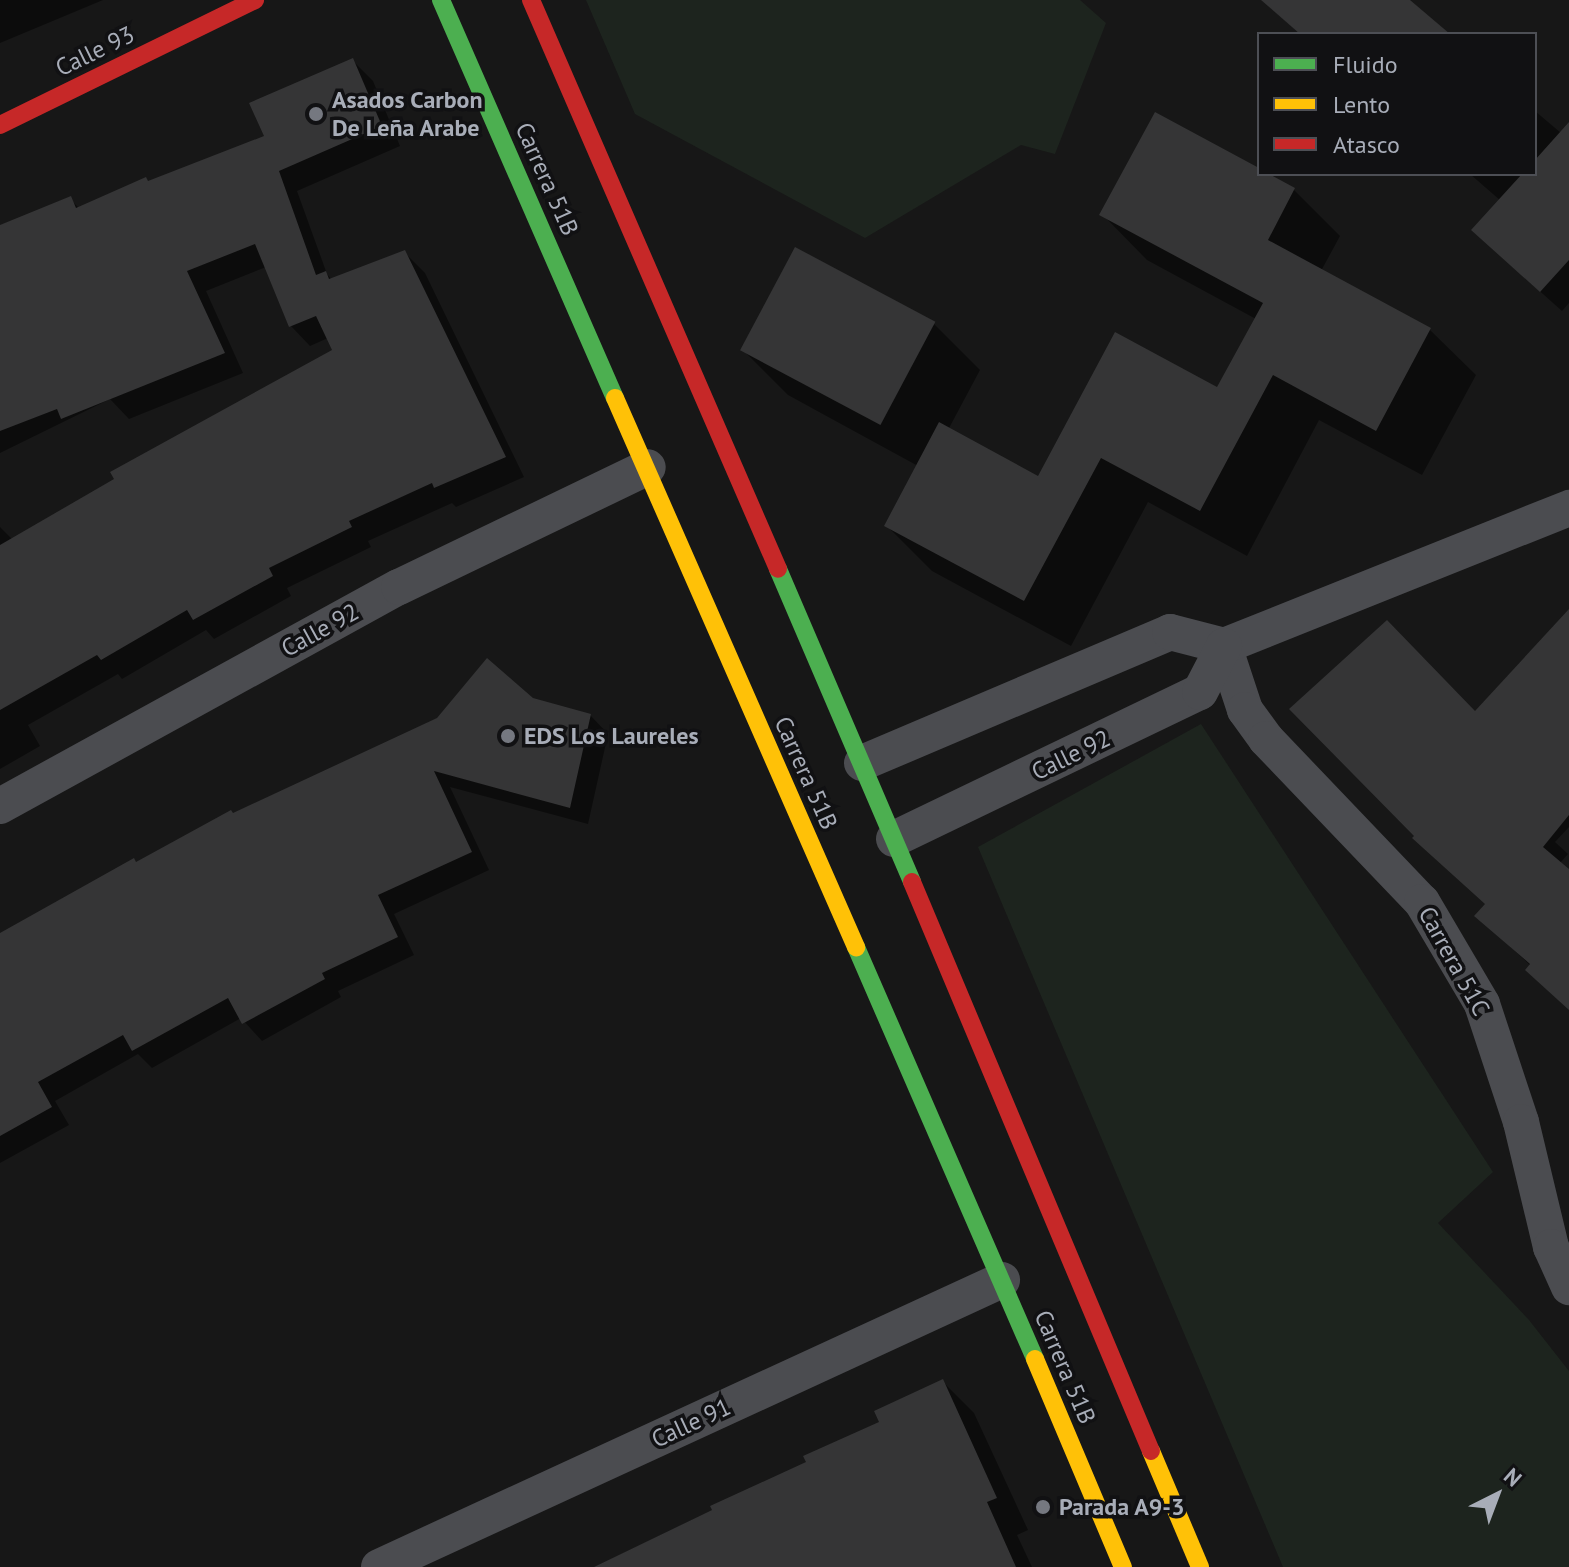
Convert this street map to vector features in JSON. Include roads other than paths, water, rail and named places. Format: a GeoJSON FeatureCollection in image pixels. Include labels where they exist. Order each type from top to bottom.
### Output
{"type":"FeatureCollection","features":[{"type":"Feature","properties":{"kind":"main road","name":"Calle 93"},"geometry":{"type":"LineString","coordinates":[[0,125],[255,0]]}},
{"type":"Feature","properties":{"kind":"main road","name":"Carrera 51B"},"geometry":{"type":"LineString","coordinates":[[441,0],[1002,1280],[1123,1567]]}},
{"type":"Feature","properties":{"kind":"main road","name":"Carrera 51B"},"geometry":{"type":"LineString","coordinates":[[531,0],[862,763],[1200,1567]]}},
{"type":"Feature","properties":{"kind":"street","name":"Calle 92"},"geometry":{"type":"LineString","coordinates":[[0,806],[399,587],[648,467]]}},
{"type":"Feature","properties":{"kind":"street"},"geometry":{"type":"LineString","coordinates":[[862,763],[1170,632],[1224,646],[1569,508]]}},
{"type":"Feature","properties":{"kind":"street","name":"Calle 92"},"geometry":{"type":"LineString","coordinates":[[894,839],[1200,692],[1224,646]]}},
{"type":"Feature","properties":{"kind":"street","name":"Carrera 51C"},"geometry":{"type":"LineString","coordinates":[[1224,646],[1245,710],[1259,729],[1422,902],[1482,1004],[1521,1122],[1551,1247],[1569,1287]]}},
{"type":"Feature","properties":{"kind":"street","name":"Calle 91"},"geometry":{"type":"LineString","coordinates":[[379,1567],[1002,1280]]}},
{"type":"Feature","properties":{"kind":"place","name":"Asados Carbon De Leña Arabe"},"geometry":{"type":"Point","coordinates":[316,114]}},
{"type":"Feature","properties":{"kind":"place","name":"EDS Los Laureles"},"geometry":{"type":"Point","coordinates":[508,736]}},
{"type":"Feature","properties":{"kind":"place","name":"Parada A9-3"},"geometry":{"type":"Point","coordinates":[1043,1507]}}]}
